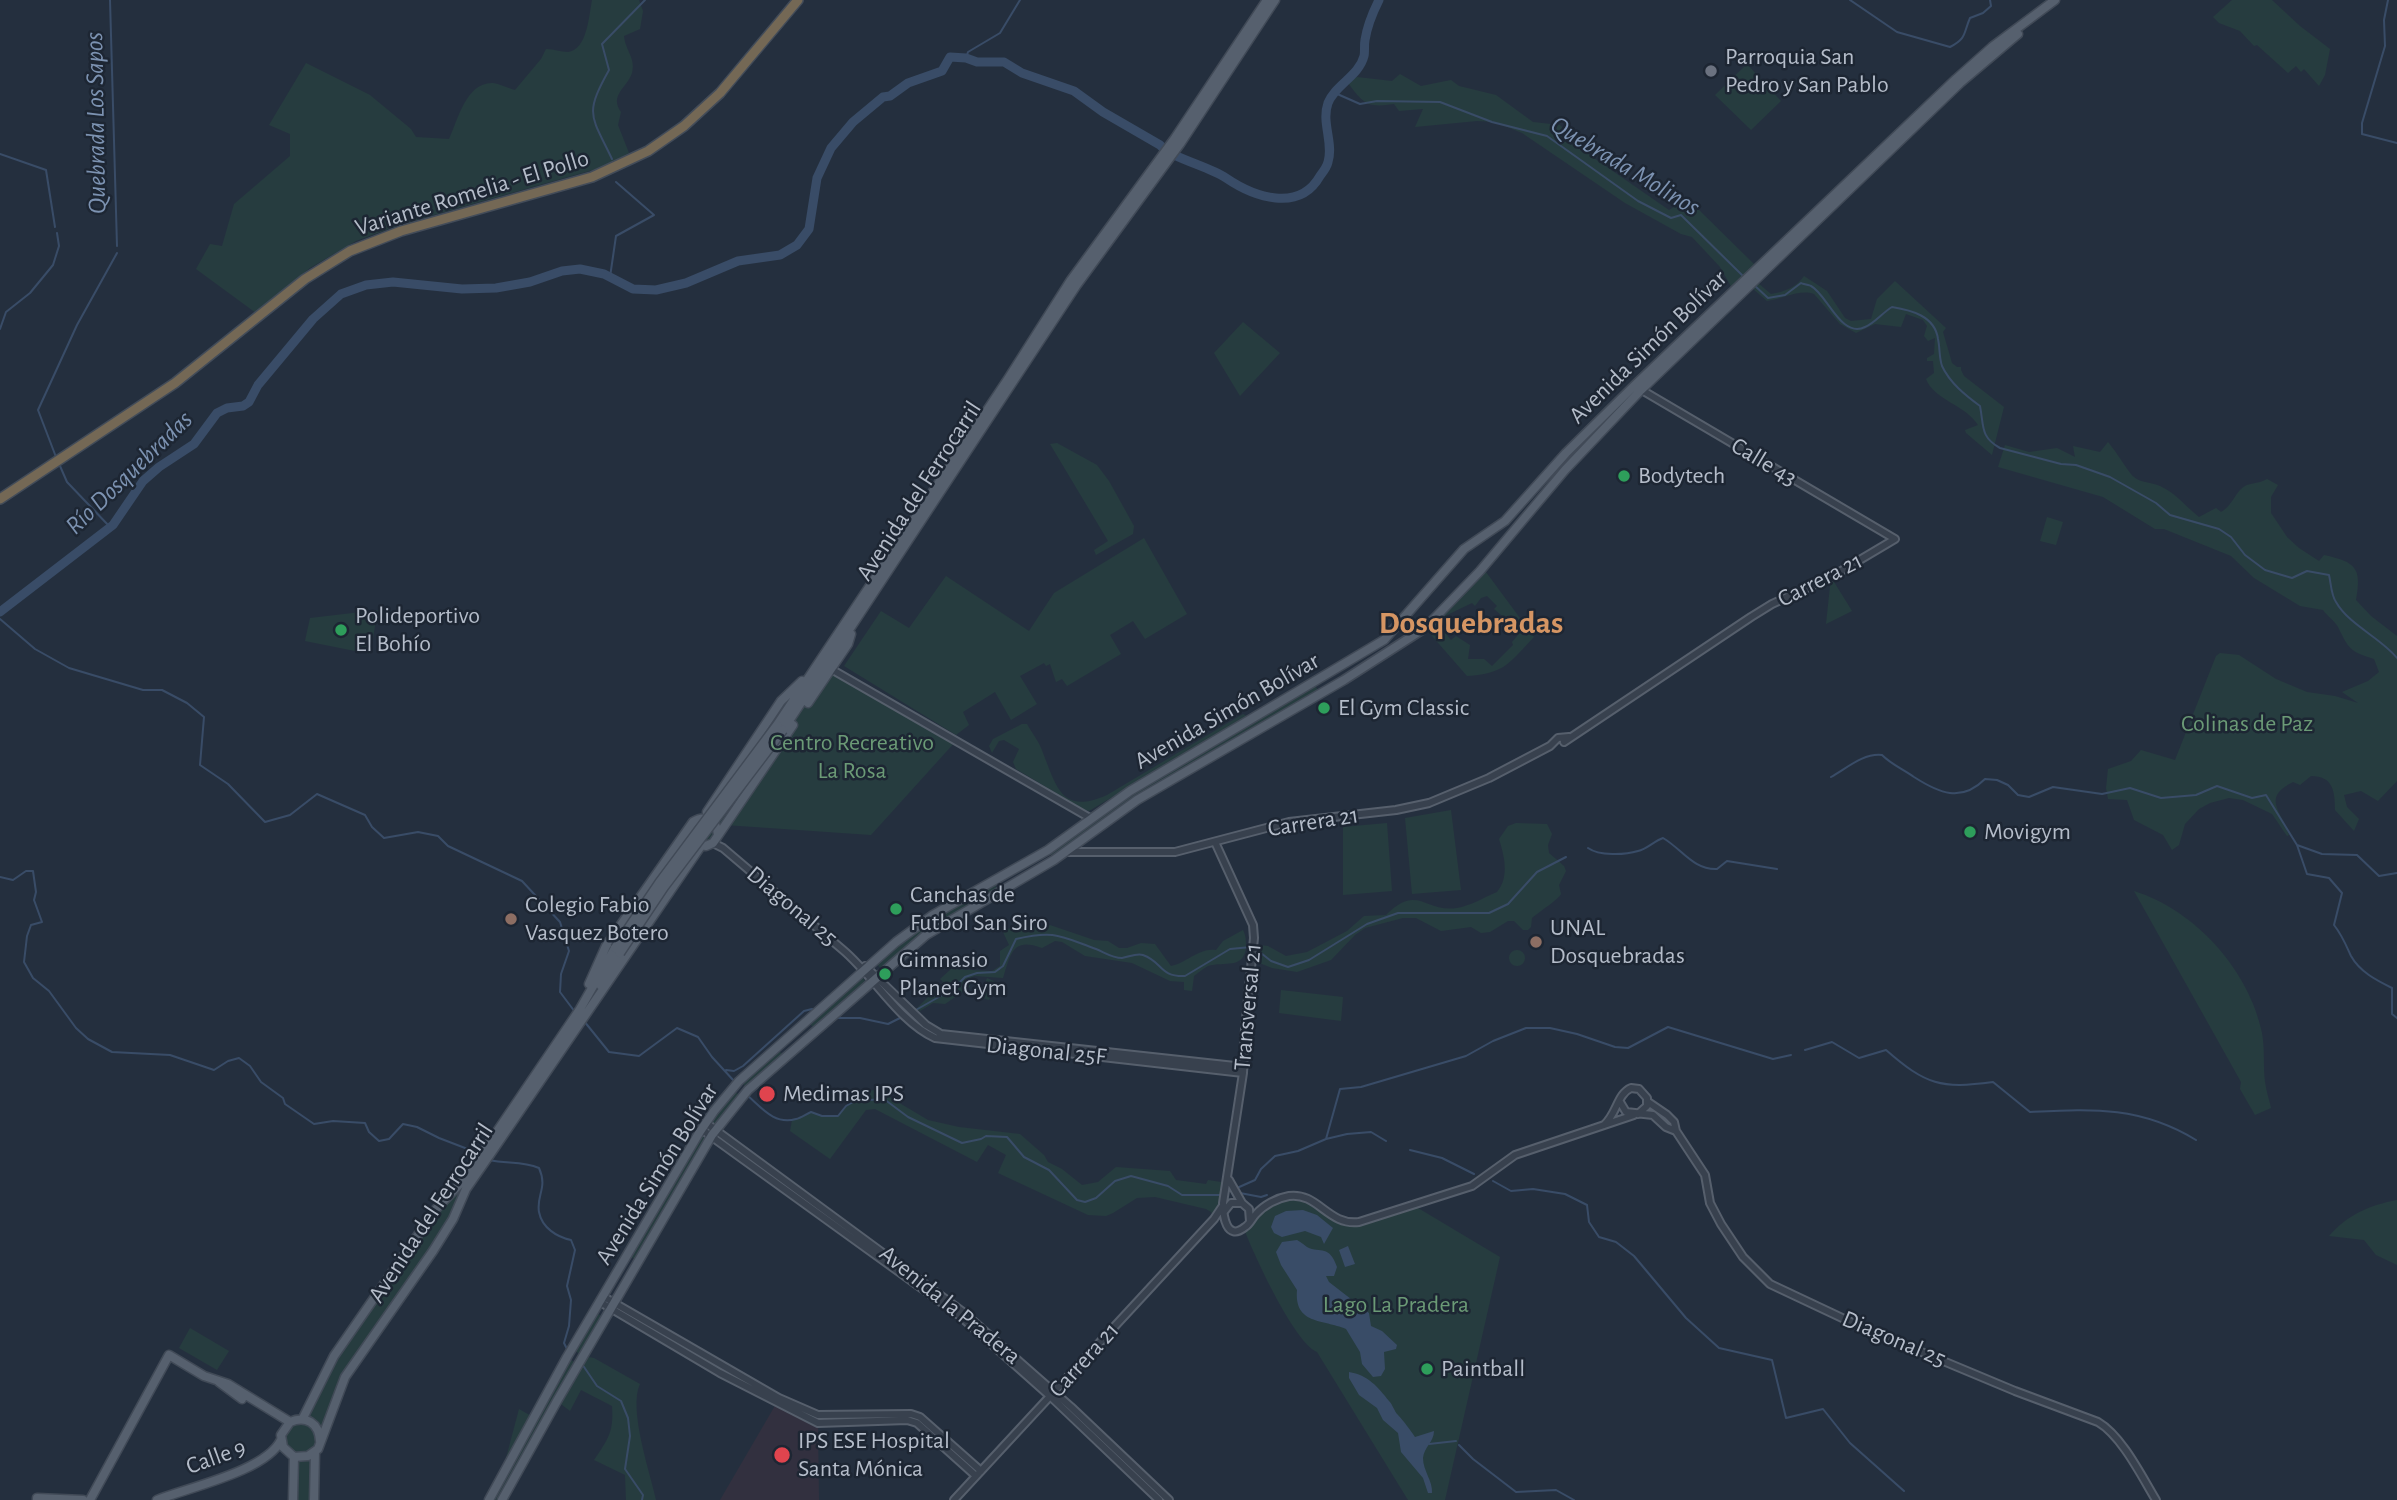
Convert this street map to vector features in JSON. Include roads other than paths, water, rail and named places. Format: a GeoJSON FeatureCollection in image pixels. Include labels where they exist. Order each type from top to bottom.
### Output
{"type":"FeatureCollection","features":[{"type":"Feature","properties":{"kind":"highway","name":"Variante Romelia - El Pollo"},"geometry":{"type":"LineString","coordinates":[[0,499],[185,376],[305,279],[349,251],[401,231],[584,180],[648,151],[684,126],[723,90],[798,0]]}},
{"type":"Feature","properties":{"kind":"main road","name":"Avenida del Ferrocarril"},"geometry":{"type":"LineString","coordinates":[[1177,141],[1267,0]]}},
{"type":"Feature","properties":{"kind":"main road","name":"Avenida del Ferrocarril"},"geometry":{"type":"LineString","coordinates":[[587,998],[617,951],[856,621],[1076,286],[1275,0]]}},
{"type":"Feature","properties":{"kind":"main road","name":"Avenida Simón Bolívar"},"geometry":{"type":"LineString","coordinates":[[1754,276],[1956,79],[1992,47],[2055,0]]}},
{"type":"Feature","properties":{"kind":"main road","name":"Avenida Simón Bolívar"},"geometry":{"type":"LineString","coordinates":[[502,1500],[714,1132],[748,1090],[824,1021],[926,935],[1065,852],[1137,800],[1345,680],[1420,633],[1472,580],[1669,352],[1960,83],[2062,0]]}},
{"type":"Feature","properties":{"kind":"main road","name":"Avenida del Ferrocarril"},"geometry":{"type":"LineString","coordinates":[[780,728],[814,669],[1071,280],[1163,161]]}},
{"type":"Feature","properties":{"kind":"main road","name":"Avenida Simón Bolívar"},"geometry":{"type":"LineString","coordinates":[[489,1500],[567,1357],[704,1126],[739,1081],[864,967],[921,923],[1048,850],[1130,791],[1384,640],[1450,562],[1505,521],[1566,453],[1742,287]]}},
{"type":"Feature","properties":{"kind":"main road"},"geometry":{"type":"LineString","coordinates":[[584,1011],[596,1002],[701,846],[716,838],[848,644],[856,621]]}},
{"type":"Feature","properties":{"kind":"main road"},"geometry":{"type":"LineString","coordinates":[[704,818],[781,701],[814,669]]}},
{"type":"Feature","properties":{"kind":"main road"},"geometry":{"type":"LineString","coordinates":[[584,1011],[589,986],[606,946],[690,827],[695,821],[704,818],[710,820],[716,825],[716,838]]}},
{"type":"Feature","properties":{"kind":"main road"},"geometry":{"type":"LineString","coordinates":[[690,827],[690,838],[701,846]]}},
{"type":"Feature","properties":{"kind":"main road","name":"Avenida del Ferrocarril"},"geometry":{"type":"LineString","coordinates":[[596,1002],[617,951]]}},
{"type":"Feature","properties":{"kind":"main road","name":"Avenida del Ferrocarril"},"geometry":{"type":"LineString","coordinates":[[320,1441],[345,1377],[433,1251],[453,1219],[480,1163],[584,1011]]}},
{"type":"Feature","properties":{"kind":"main road","name":"Avenida del Ferrocarril"},"geometry":{"type":"LineString","coordinates":[[303,1418],[334,1356],[436,1209],[480,1163]]}},
{"type":"Feature","properties":{"kind":"main road"},"geometry":{"type":"LineString","coordinates":[[90,1500],[169,1355],[219,1382],[229,1384],[288,1424]]}},
{"type":"Feature","properties":{"kind":"main road"},"geometry":{"type":"LineString","coordinates":[[314,1500],[315,1452],[320,1441],[318,1428],[303,1418],[288,1424],[281,1440],[288,1453],[293,1457],[304,1458],[315,1452]]}},
{"type":"Feature","properties":{"kind":"main road","name":"Calle 9"},"geometry":{"type":"LineString","coordinates":[[157,1500],[254,1466],[270,1456],[281,1440]]}},
{"type":"Feature","properties":{"kind":"main road"},"geometry":{"type":"LineString","coordinates":[[293,1457],[293,1500]]}},
{"type":"Feature","properties":{"kind":"main road"},"geometry":{"type":"LineString","coordinates":[[37,1500],[37,1497],[83,1500]]}},
{"type":"Feature","properties":{"kind":"street","name":"Calle 43"},"geometry":{"type":"LineString","coordinates":[[1638,387],[1895,539]]}},
{"type":"Feature","properties":{"kind":"street","name":"Carrera 21"},"geometry":{"type":"LineString","coordinates":[[1065,852],[1175,852],[1289,822],[1396,810],[1429,803],[1482,782],[1554,745],[1562,747],[1565,739],[1751,617],[1772,604],[1831,578],[1895,539]]}},
{"type":"Feature","properties":{"kind":"street"},"geometry":{"type":"LineString","coordinates":[[831,669],[1090,818]]}},
{"type":"Feature","properties":{"kind":"street","name":"Diagonal 25"},"geometry":{"type":"LineString","coordinates":[[716,838],[723,848],[874,978]]}},
{"type":"Feature","properties":{"kind":"street","name":"Transversal 21"},"geometry":{"type":"LineString","coordinates":[[1215,842],[1254,925],[1243,1070],[1223,1216]]}},
{"type":"Feature","properties":{"kind":"street","name":"Diagonal 25F"},"geometry":{"type":"LineString","coordinates":[[874,978],[935,1038],[1243,1070]]}},
{"type":"Feature","properties":{"kind":"street"},"geometry":{"type":"LineString","coordinates":[[1268,1204],[1231,1203],[1223,1216],[1226,1225],[1233,1230],[1241,1230],[1268,1204],[1287,1196],[1305,1196],[1334,1218],[1354,1223],[1472,1186],[1515,1155],[1636,1115],[1645,1110],[1648,1102],[1643,1091],[1635,1087],[1624,1091],[1613,1115],[1602,1126]]}},
{"type":"Feature","properties":{"kind":"street"},"geometry":{"type":"LineString","coordinates":[[1620,1102],[1623,1110],[1636,1115]]}},
{"type":"Feature","properties":{"kind":"street","name":"Diagonal 25"},"geometry":{"type":"LineString","coordinates":[[1648,1102],[1674,1122],[1676,1131],[1701,1167],[1710,1203],[1721,1224],[1743,1257],[1770,1284],[1857,1325],[2104,1426],[2134,1464],[2156,1500]]}},
{"type":"Feature","properties":{"kind":"street","name":"Diagonal 25"},"geometry":{"type":"LineString","coordinates":[[1636,1115],[1653,1115],[1666,1127],[1676,1131]]}},
{"type":"Feature","properties":{"kind":"street","name":"Avenida la Pradera"},"geometry":{"type":"LineString","coordinates":[[704,1126],[963,1312],[1169,1500]]}},
{"type":"Feature","properties":{"kind":"street"},"geometry":{"type":"LineString","coordinates":[[1229,1178],[1251,1213],[1250,1223]]}},
{"type":"Feature","properties":{"kind":"street","name":"Carrera 21"},"geometry":{"type":"LineString","coordinates":[[954,1500],[1213,1219],[1224,1203]]}},
{"type":"Feature","properties":{"kind":"street"},"geometry":{"type":"LineString","coordinates":[[1213,1219],[1223,1216]]}},
{"type":"Feature","properties":{"kind":"street"},"geometry":{"type":"LineString","coordinates":[[602,1299],[779,1398],[818,1415],[920,1416],[978,1473]]}},
{"type":"Feature","properties":{"kind":"street","name":"Avenida la Pradera"},"geometry":{"type":"LineString","coordinates":[[1053,1395],[1159,1500]]}},
{"type":"Feature","properties":{"kind":"water"},"geometry":{"type":"Polygon","coordinates":[[[1303,1210],[1317,1215],[1333,1228],[1324,1244],[1321,1237],[1305,1231],[1282,1237],[1274,1233],[1271,1227],[1275,1216],[1286,1211],[1303,1210]]]}},
{"type":"Feature","properties":{"kind":"water"},"geometry":{"type":"Polygon","coordinates":[[[1297,1240],[1307,1247],[1331,1255],[1337,1267],[1334,1276],[1326,1276],[1329,1282],[1369,1313],[1371,1326],[1382,1331],[1397,1345],[1396,1349],[1384,1352],[1385,1369],[1381,1376],[1373,1377],[1362,1364],[1360,1352],[1346,1329],[1312,1319],[1300,1309],[1297,1290],[1276,1252],[1282,1242],[1297,1240]]]}},
{"type":"Feature","properties":{"kind":"water"},"geometry":{"type":"Polygon","coordinates":[[[1348,1246],[1355,1264],[1345,1267],[1339,1250],[1348,1246]]]}},
{"type":"Feature","properties":{"kind":"water"},"geometry":{"type":"Polygon","coordinates":[[[1349,1372],[1362,1376],[1377,1386],[1415,1437],[1434,1431],[1423,1458],[1432,1493],[1428,1493],[1423,1478],[1401,1452],[1398,1433],[1383,1420],[1377,1408],[1359,1395],[1349,1378],[1349,1372]]]}},
{"type":"Feature","properties":{"kind":"waterway","name":"Quebrada Los Sapos"},"geometry":{"type":"LineString","coordinates":[[110,0],[117,246]]}},
{"type":"Feature","properties":{"kind":"waterway"},"geometry":{"type":"LineString","coordinates":[[612,159],[593,115],[596,97],[609,70],[602,44],[645,0]]}},
{"type":"Feature","properties":{"kind":"waterway"},"geometry":{"type":"LineString","coordinates":[[966,58],[968,52],[1000,33],[1020,0]]}},
{"type":"Feature","properties":{"kind":"waterway","name":"Río Dosquebradas"},"geometry":{"type":"LineString","coordinates":[[0,612],[113,525],[143,481],[194,444],[217,413],[249,402],[258,385],[313,319],[341,294],[366,285],[393,282],[462,289],[496,288],[580,269],[604,274],[633,289],[656,290],[686,283],[738,261],[780,255],[797,245],[809,229],[817,178],[831,148],[853,122],[883,97],[890,96],[908,83],[942,71],[950,57],[977,62],[1004,62],[1022,73],[1074,91],[1172,154],[1250,191],[1276,198],[1300,195],[1311,187],[1327,166],[1330,148],[1326,118],[1328,103],[1361,63],[1367,30],[1379,0]]}},
{"type":"Feature","properties":{"kind":"waterway"},"geometry":{"type":"LineString","coordinates":[[1850,0],[1897,32],[1950,47],[1962,38],[1970,18],[1983,13],[1991,6],[1990,0]]}},
{"type":"Feature","properties":{"kind":"waterway"},"geometry":{"type":"LineString","coordinates":[[2388,0],[2384,20],[2385,46],[2362,123],[2362,134],[2397,143]]}},
{"type":"Feature","properties":{"kind":"waterway","name":"Quebrada Molinos"},"geometry":{"type":"LineString","coordinates":[[1335,93],[1360,104],[1377,101],[1440,102],[1492,122],[1547,136],[1638,201],[1671,218],[1681,215],[1744,277]]}},
{"type":"Feature","properties":{"kind":"waterway"},"geometry":{"type":"LineString","coordinates":[[0,154],[46,170],[55,227]]}},
{"type":"Feature","properties":{"kind":"waterway"},"geometry":{"type":"LineString","coordinates":[[610,277],[616,236],[654,215],[616,182]]}},
{"type":"Feature","properties":{"kind":"waterway"},"geometry":{"type":"LineString","coordinates":[[0,329],[6,312],[30,293],[53,265],[59,246],[57,233]]}},
{"type":"Feature","properties":{"kind":"waterway","name":"Quebrada Los Sapos"},"geometry":{"type":"LineString","coordinates":[[56,457],[38,410],[77,325],[117,253]]}},
{"type":"Feature","properties":{"kind":"waterway","name":"Quebrada Molinos"},"geometry":{"type":"LineString","coordinates":[[1754,285],[1768,298],[1785,295],[1801,283],[1810,286],[1842,321],[1856,329],[1869,325],[1892,307],[1921,316],[1936,331],[1945,372],[1958,388],[1980,406],[1984,430],[1994,444],[2000,448],[2061,464],[2076,465],[2110,477],[2156,503],[2170,515],[2219,529],[2231,537],[2245,555],[2265,570],[2292,578],[2307,571],[2329,575],[2333,596],[2342,610],[2397,658]]}},
{"type":"Feature","properties":{"kind":"waterway","name":"Quebrada Los Sapos"},"geometry":{"type":"LineString","coordinates":[[60,466],[67,482],[110,527]]}},
{"type":"Feature","properties":{"kind":"waterway"},"geometry":{"type":"LineString","coordinates":[[0,619],[35,649],[69,668],[143,690],[162,690],[187,703],[204,717],[200,765],[228,784],[265,822],[290,815],[317,794],[365,815],[372,827],[384,838],[418,832],[438,836],[448,846],[522,881],[560,922],[569,951],[561,974],[560,992],[575,1012]]}},
{"type":"Feature","properties":{"kind":"waterway"},"geometry":{"type":"LineString","coordinates":[[1831,777],[1868,756],[1882,755],[1923,783],[1950,793],[1967,791],[1985,779],[1997,780],[2008,785],[2018,795],[2029,797],[2053,787],[2102,794],[2130,788],[2161,798],[2196,795],[2217,786],[2252,798],[2266,795],[2297,845],[2322,854],[2357,855],[2379,876],[2397,873]]}},
{"type":"Feature","properties":{"kind":"waterway"},"geometry":{"type":"LineString","coordinates":[[1588,848],[1605,854],[1626,853],[1641,850],[1663,838],[1701,866],[1717,869],[1727,861],[1777,869]]}},
{"type":"Feature","properties":{"kind":"waterway"},"geometry":{"type":"LineString","coordinates":[[2297,845],[2307,874],[2329,878],[2342,893],[2334,925],[2359,967],[2392,988],[2392,1014],[2397,1018]]}},
{"type":"Feature","properties":{"kind":"waterway"},"geometry":{"type":"LineString","coordinates":[[1256,949],[1271,961],[1288,967],[1309,960],[1367,924],[1398,913],[1489,913],[1508,904],[1537,872],[1566,857]]}},
{"type":"Feature","properties":{"kind":"waterway"},"geometry":{"type":"LineString","coordinates":[[0,877],[13,880],[26,871],[33,871],[36,892],[34,900],[42,922],[31,925],[24,962],[33,978],[49,991],[76,1028],[88,1039],[112,1052],[170,1055],[214,1070],[239,1058],[250,1066],[261,1082],[283,1098],[285,1104],[314,1124],[333,1121],[365,1123],[369,1132],[379,1141],[389,1139],[403,1124],[417,1127],[478,1153]]}},
{"type":"Feature","properties":{"kind":"waterway"},"geometry":{"type":"LineString","coordinates":[[907,1015],[953,989],[965,977],[995,972],[1003,966],[1016,939],[1029,936],[1057,936],[1118,958],[1143,955],[1166,972],[1177,976],[1185,976],[1230,949],[1251,947]]}},
{"type":"Feature","properties":{"kind":"waterway"},"geometry":{"type":"LineString","coordinates":[[726,1070],[734,1071],[743,1066],[804,1011],[815,1010]]}},
{"type":"Feature","properties":{"kind":"waterway"},"geometry":{"type":"LineString","coordinates":[[833,1018],[860,1018],[888,1024],[902,1017]]}},
{"type":"Feature","properties":{"kind":"waterway"},"geometry":{"type":"LineString","coordinates":[[584,1021],[609,1052],[639,1056],[677,1028],[698,1037],[734,1081]]}},
{"type":"Feature","properties":{"kind":"waterway"},"geometry":{"type":"LineString","coordinates":[[1326,1139],[1340,1089],[1361,1087],[1466,1056],[1493,1041],[1526,1028],[1550,1028],[1615,1047],[1628,1048],[1668,1027],[1773,1059],[1791,1055]]}},
{"type":"Feature","properties":{"kind":"waterway"},"geometry":{"type":"LineString","coordinates":[[1805,1050],[1832,1042],[1859,1058],[1886,1050],[1912,1071],[1935,1082],[1960,1085],[1993,1082],[2030,1112],[2075,1110],[2135,1115],[2175,1129],[2196,1140]]}},
{"type":"Feature","properties":{"kind":"waterway"},"geometry":{"type":"LineString","coordinates":[[747,1095],[769,1114],[781,1120],[796,1119],[811,1112],[822,1116],[838,1116],[846,1106],[855,1101],[884,1099],[908,1117],[962,1143],[986,1136],[1007,1137],[1024,1157],[1049,1170],[1077,1200],[1085,1202],[1096,1198],[1115,1181],[1131,1176],[1168,1186],[1182,1195],[1220,1195]]}},
{"type":"Feature","properties":{"kind":"waterway"},"geometry":{"type":"LineString","coordinates":[[1237,1188],[1255,1180],[1261,1169],[1275,1156],[1298,1151],[1326,1139],[1371,1132],[1386,1141]]}},
{"type":"Feature","properties":{"kind":"waterway"},"geometry":{"type":"LineString","coordinates":[[1410,1150],[1442,1158],[1474,1174]]}},
{"type":"Feature","properties":{"kind":"waterway"},"geometry":{"type":"LineString","coordinates":[[489,1160],[539,1168],[542,1181],[539,1212],[543,1223],[551,1231],[571,1240],[575,1250],[567,1286],[571,1300],[569,1326],[564,1343],[568,1351]]}},
{"type":"Feature","properties":{"kind":"waterway"},"geometry":{"type":"LineString","coordinates":[[1493,1181],[1511,1191],[1533,1189],[1565,1194],[1587,1205],[1589,1222],[1599,1237],[1616,1242],[1634,1256],[1686,1318],[1719,1348],[1772,1360],[1786,1418],[1823,1409],[1850,1443],[1904,1491]]}},
{"type":"Feature","properties":{"kind":"waterway"},"geometry":{"type":"LineString","coordinates":[[1240,1193],[1261,1197],[1267,1195]]}},
{"type":"Feature","properties":{"kind":"waterway"},"geometry":{"type":"LineString","coordinates":[[582,1364],[597,1386],[621,1401],[628,1418],[630,1436],[625,1469],[643,1495],[642,1500]]}},
{"type":"Feature","properties":{"kind":"waterway"},"geometry":{"type":"LineString","coordinates":[[1429,1444],[1456,1441]]}},
{"type":"Feature","properties":{"kind":"waterway"},"geometry":{"type":"LineString","coordinates":[[1459,1445],[1516,1492],[1556,1490],[1574,1500]]}},
{"type":"Feature","properties":{"kind":"place","name":"Parroquia San Pedro y San Pablo"},"geometry":{"type":"Point","coordinates":[1711,71]}},
{"type":"Feature","properties":{"kind":"place","name":"Bodytech"},"geometry":{"type":"Point","coordinates":[1624,476]}},
{"type":"Feature","properties":{"kind":"place","name":"Polideportivo El Bohío"},"geometry":{"type":"Point","coordinates":[341,630]}},
{"type":"Feature","properties":{"kind":"place","name":"El Gym Classic"},"geometry":{"type":"Point","coordinates":[1324,708]}},
{"type":"Feature","properties":{"kind":"place","name":"Movigym"},"geometry":{"type":"Point","coordinates":[1970,832]}},
{"type":"Feature","properties":{"kind":"place","name":"Canchas de Futbol San Siro"},"geometry":{"type":"Point","coordinates":[896,909]}},
{"type":"Feature","properties":{"kind":"place","name":"Colegio Fabio Vasquez Botero"},"geometry":{"type":"Point","coordinates":[511,919]}},
{"type":"Feature","properties":{"kind":"place","name":"UNAL Dosquebradas"},"geometry":{"type":"Point","coordinates":[1536,942]}},
{"type":"Feature","properties":{"kind":"place","name":"Gimnasio Planet Gym"},"geometry":{"type":"Point","coordinates":[885,974]}},
{"type":"Feature","properties":{"kind":"place","name":"Medimas IPS"},"geometry":{"type":"Point","coordinates":[767,1094]}},
{"type":"Feature","properties":{"kind":"place","name":"Paintball"},"geometry":{"type":"Point","coordinates":[1427,1369]}},
{"type":"Feature","properties":{"kind":"place","name":"IPS ESE Hospital Santa Mónica"},"geometry":{"type":"Point","coordinates":[782,1455]}},
{"type":"Feature","properties":{"kind":"district","name":"Dosquebradas"},"geometry":{"type":"Point","coordinates":[1471,623]}},
{"type":"Feature","properties":{"kind":"park label","name":"Colinas de Paz"},"geometry":{"type":"Point","coordinates":[2247,724]}},
{"type":"Feature","properties":{"kind":"park label","name":"Centro Recreativo La Rosa"},"geometry":{"type":"Point","coordinates":[852,757]}},
{"type":"Feature","properties":{"kind":"park label","name":"Lago La Pradera"},"geometry":{"type":"Point","coordinates":[1396,1305]}}]}
